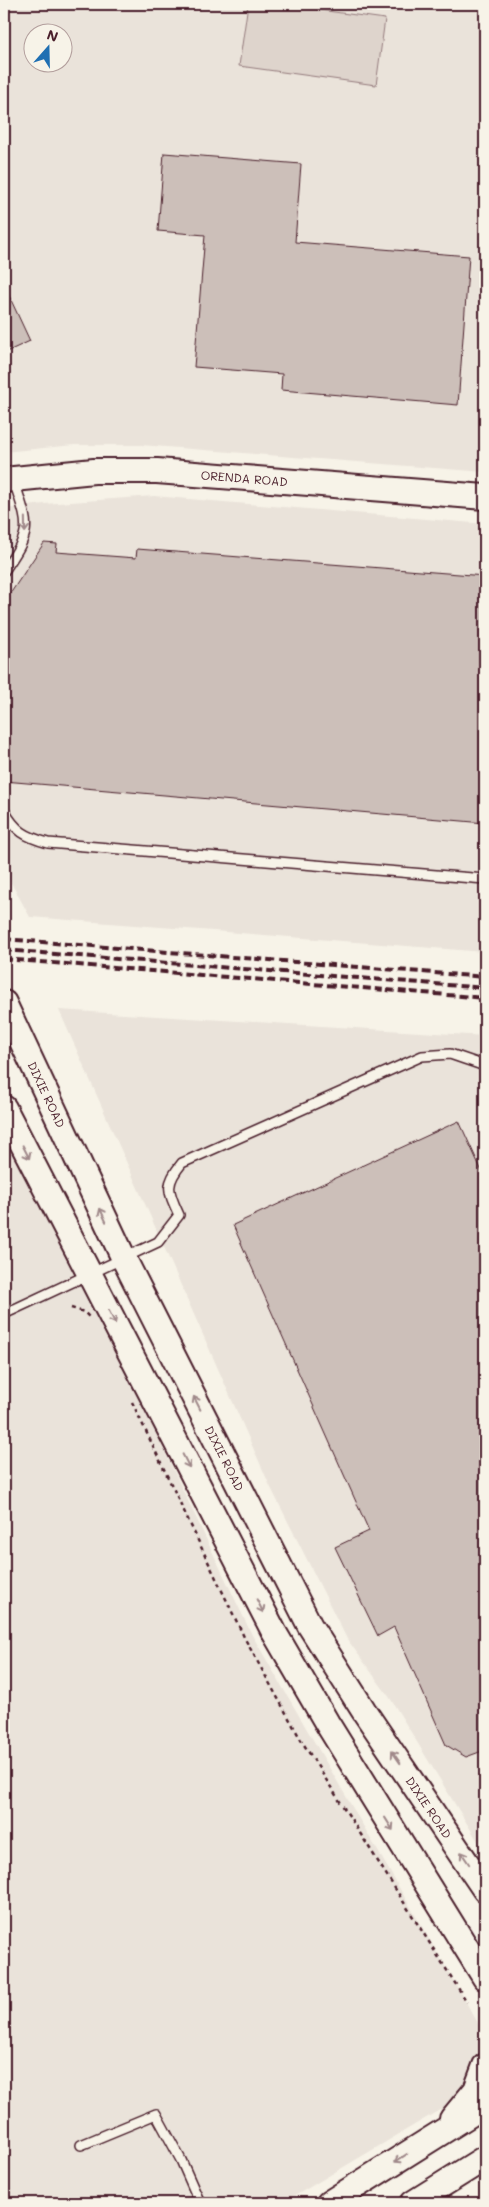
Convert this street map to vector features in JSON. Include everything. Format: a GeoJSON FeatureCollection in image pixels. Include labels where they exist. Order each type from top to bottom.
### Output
{"type":"FeatureCollection","features":[{"type":"Feature","properties":{"kind":"main road","name":"ORENDA ROAD"},"geometry":{"type":"LineString","coordinates":[[8,479],[94,471],[157,471],[485,497]]}},
{"type":"Feature","properties":{"kind":"main road","name":"DIXIE ROAD"},"geometry":{"type":"LineString","coordinates":[[4,1003],[124,1259],[310,1626],[364,1711],[485,1890]]}},
{"type":"Feature","properties":{"kind":"main road"},"geometry":{"type":"LineString","coordinates":[[4,1108],[274,1632],[327,1723],[485,1978]]}},
{"type":"Feature","properties":{"kind":"main road"},"geometry":{"type":"LineString","coordinates":[[442,2132],[476,2090],[485,2066]]}},
{"type":"Feature","properties":{"kind":"main road"},"geometry":{"type":"LineString","coordinates":[[329,2203],[485,2105]]}},
{"type":"Feature","properties":{"kind":"main road"},"geometry":{"type":"LineString","coordinates":[[413,2203],[485,2158]]}},
{"type":"Feature","properties":{"kind":"main road"},"geometry":{"type":"LineString","coordinates":[[462,2172],[485,2166]]}},
{"type":"Feature","properties":{"kind":"lane"},"geometry":{"type":"LineString","coordinates":[[4,571],[21,546],[26,533],[26,519],[8,479]]}},
{"type":"Feature","properties":{"kind":"lane"},"geometry":{"type":"LineString","coordinates":[[4,810],[10,822],[26,837],[48,843],[485,879]]}},
{"type":"Feature","properties":{"kind":"lane"},"geometry":{"type":"LineString","coordinates":[[4,1314],[158,1242],[179,1214],[168,1192],[172,1175],[182,1163],[422,1056],[450,1054],[485,1066]]}},
{"type":"Feature","properties":{"kind":"lane"},"geometry":{"type":"LineString","coordinates":[[81,2145],[156,2114],[181,2160],[200,2203]]}},
{"type":"Feature","properties":{"kind":"shaded area"},"geometry":{"type":"Polygon","coordinates":[[[13,4],[485,4],[485,472],[141,445],[74,445],[4,452],[4,10],[13,4]]]}},
{"type":"Feature","properties":{"kind":"shaded area"},"geometry":{"type":"Polygon","coordinates":[[[248,4],[276,4],[385,19],[376,85],[239,66],[248,4]]]}},
{"type":"Feature","properties":{"kind":"shaded area"},"geometry":{"type":"Polygon","coordinates":[[[154,496],[485,524],[485,952],[30,917],[4,870],[4,509],[44,504],[154,496]]]}},
{"type":"Feature","properties":{"kind":"shaded area"},"geometry":{"type":"Polygon","coordinates":[[[59,1010],[485,1036],[485,1853],[390,1698],[347,1639],[270,1486],[59,1010]]]}},
{"type":"Feature","properties":{"kind":"shaded area"},"geometry":{"type":"Polygon","coordinates":[[[4,1127],[10,1127],[252,1635],[485,2035],[485,2069],[480,2086],[283,2203],[4,2203],[4,1127]]]}},
{"type":"Feature","properties":{"kind":"building"},"geometry":{"type":"Polygon","coordinates":[[[164,153],[301,164],[295,242],[469,256],[458,405],[281,390],[282,374],[194,367],[205,235],[158,231],[164,153]]]}},
{"type":"Feature","properties":{"kind":"building"},"geometry":{"type":"Polygon","coordinates":[[[4,285],[30,341],[4,353],[4,285]]]}},
{"type":"Feature","properties":{"kind":"building"},"geometry":{"type":"Polygon","coordinates":[[[44,543],[57,544],[56,552],[136,558],[137,549],[485,576],[485,823],[4,781],[4,603],[44,543]]]}},
{"type":"Feature","properties":{"kind":"building"},"geometry":{"type":"Polygon","coordinates":[[[459,1121],[485,1178],[485,1750],[466,1757],[446,1745],[394,1627],[378,1636],[335,1547],[369,1531],[233,1225],[459,1121]]]}},
{"type":"Feature","properties":{"kind":"railway"},"geometry":{"type":"LineString","coordinates":[[4,939],[485,977]]}},
{"type":"Feature","properties":{"kind":"railway"},"geometry":{"type":"LineString","coordinates":[[4,950],[485,988]]}},
{"type":"Feature","properties":{"kind":"railway"},"geometry":{"type":"LineString","coordinates":[[4,959],[485,998]]}}]}
